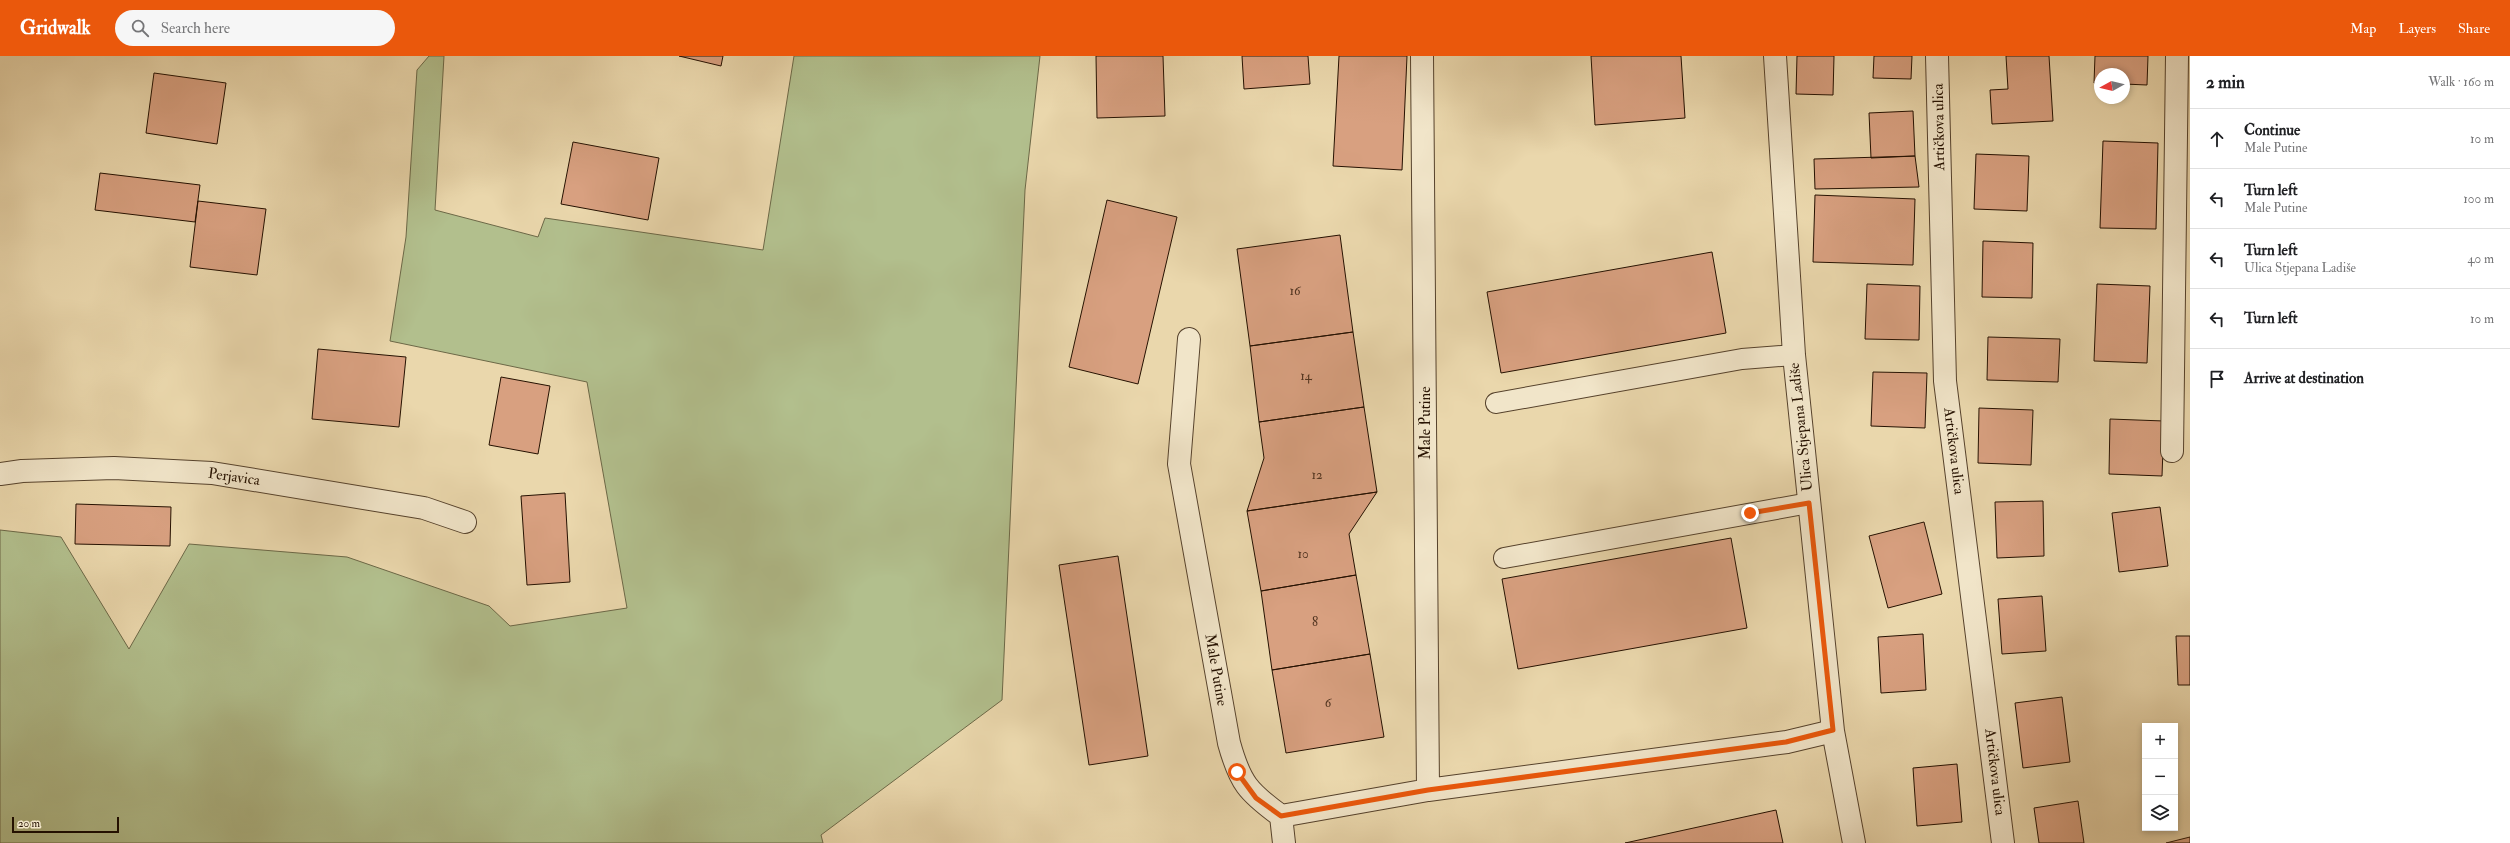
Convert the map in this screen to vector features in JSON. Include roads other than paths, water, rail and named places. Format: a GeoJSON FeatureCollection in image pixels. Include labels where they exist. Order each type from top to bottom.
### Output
{"type":"FeatureCollection","features":[{"type":"Feature","properties":{"kind":"street","name":"Male Putine"},"geometry":{"type":"LineString","coordinates":[[1422,56],[1428,790]]}},
{"type":"Feature","properties":{"kind":"street","name":"Ulica Stjepana Ladiše"},"geometry":{"type":"LineString","coordinates":[[1775,56],[1794,355],[1833,730],[1854,843]]}},
{"type":"Feature","properties":{"kind":"street","name":"Artičkova ulica"},"geometry":{"type":"LineString","coordinates":[[1937,56],[1945,381],[2003,843]]}},
{"type":"Feature","properties":{"kind":"street"},"geometry":{"type":"LineString","coordinates":[[2172,451],[2178,56]]}},
{"type":"Feature","properties":{"kind":"street","name":"Male Putine"},"geometry":{"type":"LineString","coordinates":[[1189,339],[1179,464],[1229,743],[1237,772],[1256,798],[1281,816]]}},
{"type":"Feature","properties":{"kind":"street","name":"Perjavica"},"geometry":{"type":"LineString","coordinates":[[0,474],[22,471],[114,468],[212,473],[424,508],[465,522]]}},
{"type":"Feature","properties":{"kind":"street"},"geometry":{"type":"LineString","coordinates":[[1284,843],[1281,816],[1428,790],[1786,742],[1833,730]]}},
{"type":"Feature","properties":{"kind":"lane"},"geometry":{"type":"LineString","coordinates":[[1496,403],[1742,359],[1794,355]]}},
{"type":"Feature","properties":{"kind":"lane"},"geometry":{"type":"LineString","coordinates":[[1504,558],[1809,503]]}}]}
